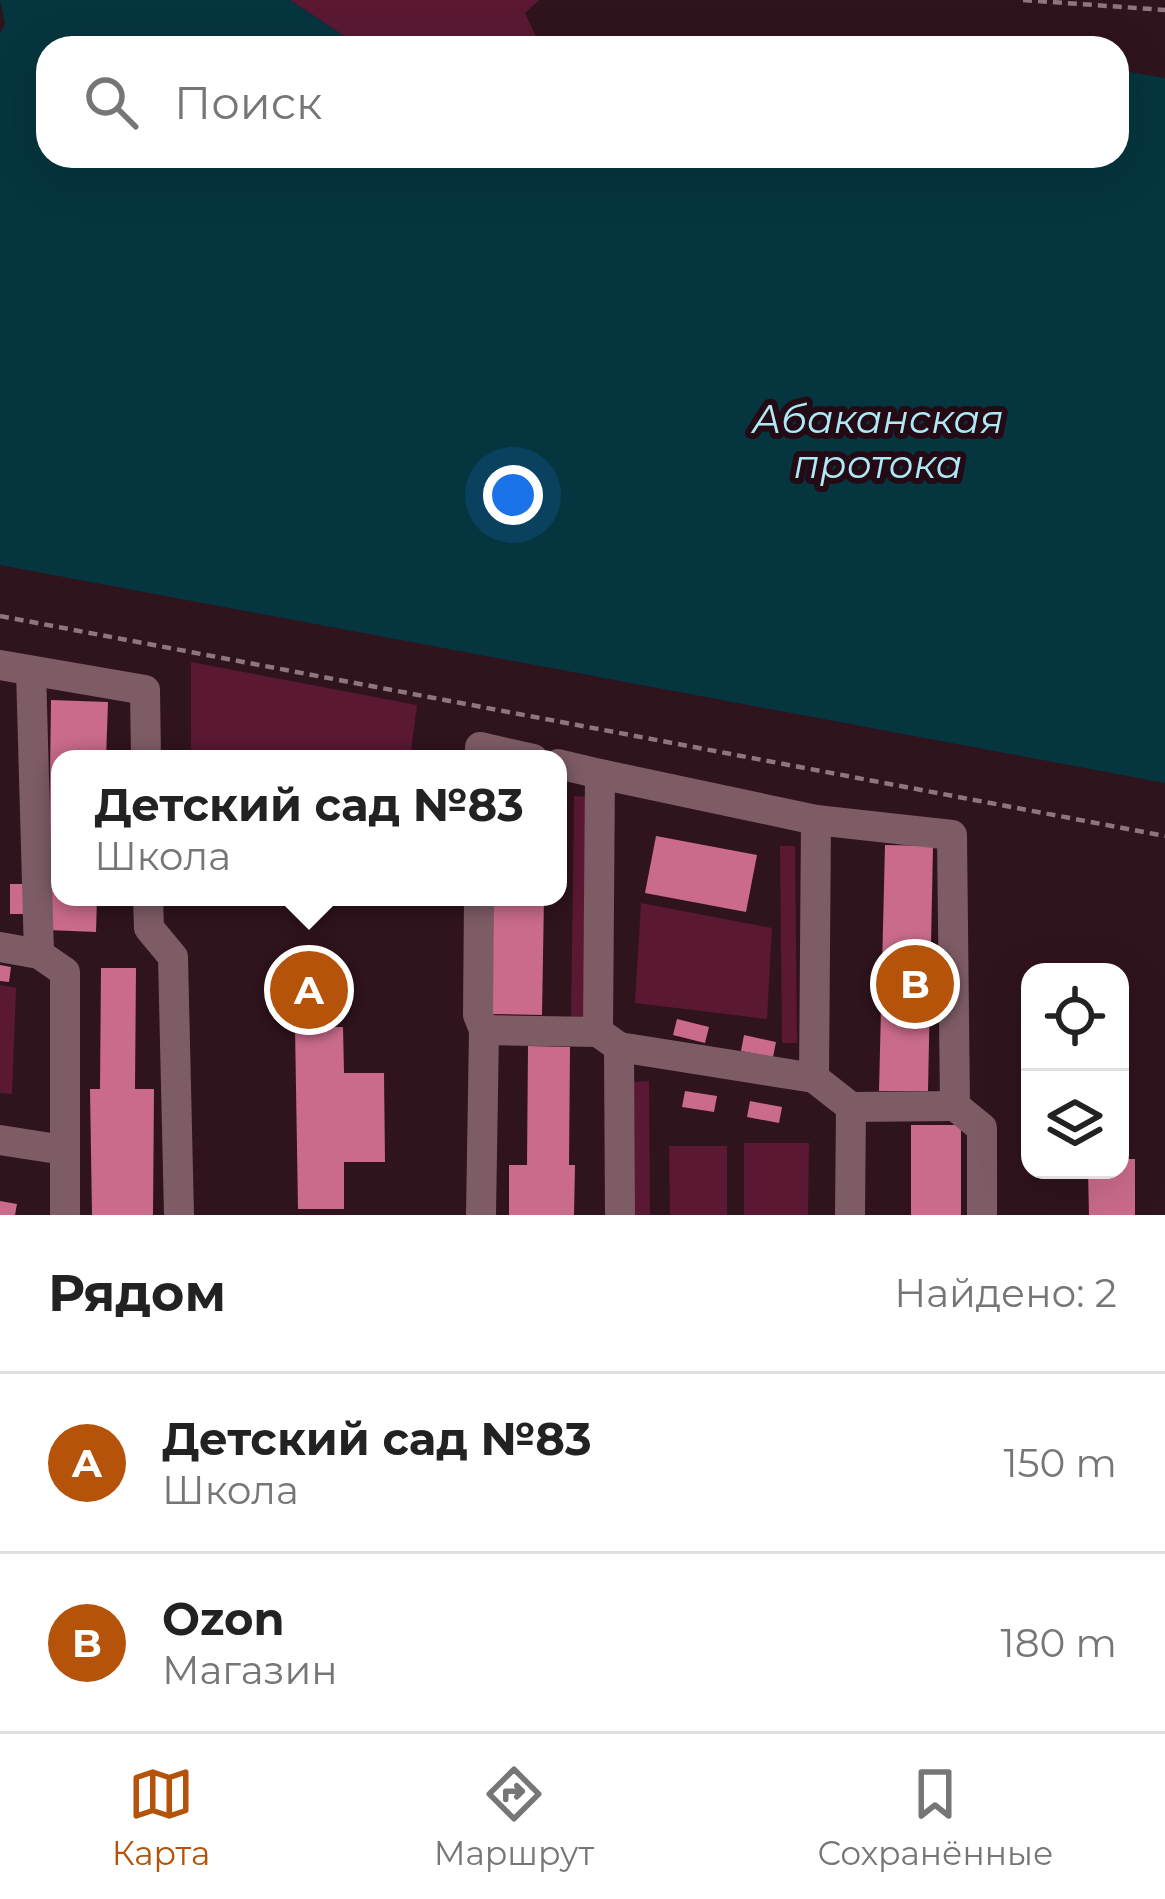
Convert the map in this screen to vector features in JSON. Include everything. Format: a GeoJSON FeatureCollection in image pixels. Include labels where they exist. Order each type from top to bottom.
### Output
{"type":"FeatureCollection","features":[{"type":"Feature","properties":{"kind":"street"},"geometry":{"type":"LineString","coordinates":[[39,954],[15,668],[146,690],[146,750]]}},
{"type":"Feature","properties":{"kind":"street"},"geometry":{"type":"LineString","coordinates":[[567,766],[816,820],[952,835],[956,1106]]}},
{"type":"Feature","properties":{"kind":"street"},"geometry":{"type":"LineString","coordinates":[[600,774],[620,1215]]}},
{"type":"Feature","properties":{"kind":"street"},"geometry":{"type":"LineString","coordinates":[[814,1078],[816,820]]}},
{"type":"Feature","properties":{"kind":"street"},"geometry":{"type":"LineString","coordinates":[[148,906],[148,928],[173,957],[178,1215]]}},
{"type":"Feature","properties":{"kind":"street"},"geometry":{"type":"LineString","coordinates":[[479,906],[478,1015],[484,1030],[481,1215]]}},
{"type":"Feature","properties":{"kind":"street"},"geometry":{"type":"LineString","coordinates":[[0,946],[39,954],[65,972],[65,1215]]}},
{"type":"Feature","properties":{"kind":"street"},"geometry":{"type":"LineString","coordinates":[[484,1030],[609,1040],[814,1078],[851,1107],[956,1106],[982,1129],[982,1215]]}},
{"type":"Feature","properties":{"kind":"street"},"geometry":{"type":"LineString","coordinates":[[850,1215],[851,1107]]}},
{"type":"Feature","properties":{"kind":"street"},"geometry":{"type":"LineString","coordinates":[[0,1140],[64,1150]]}},
{"type":"Feature","properties":{"kind":"path"},"geometry":{"type":"LineString","coordinates":[[1023,0],[1165,10]]}},
{"type":"Feature","properties":{"kind":"path"},"geometry":{"type":"LineString","coordinates":[[0,616],[1165,836]]}},
{"type":"Feature","properties":{"kind":"shaded area"},"geometry":{"type":"Polygon","coordinates":[[[290,0],[539,0],[525,13],[536,36],[344,36],[290,0]]]}},
{"type":"Feature","properties":{"kind":"shaded area"},"geometry":{"type":"Polygon","coordinates":[[[191,662],[417,705],[411,750],[191,750],[191,662]]]}},
{"type":"Feature","properties":{"kind":"shaded area"},"geometry":{"type":"Polygon","coordinates":[[[574,796],[590,797],[586,1026],[571,1025],[574,796]]]}},
{"type":"Feature","properties":{"kind":"shaded area"},"geometry":{"type":"Polygon","coordinates":[[[780,846],[795,846],[797,1043],[782,1043],[780,846]]]}},
{"type":"Feature","properties":{"kind":"shaded area"},"geometry":{"type":"Polygon","coordinates":[[[641,903],[772,928],[767,1019],[635,1003],[641,903]]]}},
{"type":"Feature","properties":{"kind":"shaded area"},"geometry":{"type":"Polygon","coordinates":[[[0,985],[16,988],[12,1094],[0,1093],[0,985]]]}},
{"type":"Feature","properties":{"kind":"shaded area"},"geometry":{"type":"Polygon","coordinates":[[[649,1081],[650,1215],[635,1215],[634,1082],[649,1081]]]}},
{"type":"Feature","properties":{"kind":"shaded area"},"geometry":{"type":"Polygon","coordinates":[[[744,1143],[809,1143],[808,1215],[744,1215],[744,1143]]]}},
{"type":"Feature","properties":{"kind":"shaded area"},"geometry":{"type":"Polygon","coordinates":[[[669,1146],[727,1146],[727,1215],[670,1215],[669,1146]]]}},
{"type":"Feature","properties":{"kind":"water","name":"Абаканская протока"},"geometry":{"type":"Polygon","coordinates":[[[0,0],[290,0],[344,36],[36,36],[36,168],[1129,168],[1129,72],[1165,78],[1165,783],[0,565],[0,34],[5,24],[0,0]]]}},
{"type":"Feature","properties":{"kind":"building"},"geometry":{"type":"Polygon","coordinates":[[[51,700],[108,702],[106,750],[51,750],[51,906],[97,906],[96,932],[48,930],[51,700]]]}},
{"type":"Feature","properties":{"kind":"building"},"geometry":{"type":"Polygon","coordinates":[[[656,836],[757,855],[746,912],[645,893],[656,836]]]}},
{"type":"Feature","properties":{"kind":"building"},"geometry":{"type":"Polygon","coordinates":[[[885,845],[933,846],[928,1091],[879,1091],[885,845]]]}},
{"type":"Feature","properties":{"kind":"building"},"geometry":{"type":"Polygon","coordinates":[[[10,884],[25,884],[25,914],[10,914],[10,884]]]}},
{"type":"Feature","properties":{"kind":"building"},"geometry":{"type":"Polygon","coordinates":[[[493,906],[544,906],[542,1015],[491,1014],[493,906]]]}},
{"type":"Feature","properties":{"kind":"building"},"geometry":{"type":"Polygon","coordinates":[[[0,965],[11,967],[9,982],[0,981],[0,965]]]}},
{"type":"Feature","properties":{"kind":"building"},"geometry":{"type":"Polygon","coordinates":[[[101,968],[136,968],[135,1089],[154,1089],[153,1215],[92,1215],[90,1089],[100,1089],[101,968]]]}},
{"type":"Feature","properties":{"kind":"building"},"geometry":{"type":"Polygon","coordinates":[[[677,1019],[709,1027],[705,1043],[673,1035],[677,1019]]]}},
{"type":"Feature","properties":{"kind":"building"},"geometry":{"type":"Polygon","coordinates":[[[295,1027],[343,1027],[344,1073],[384,1073],[385,1162],[344,1162],[344,1209],[298,1209],[295,1027]]]}},
{"type":"Feature","properties":{"kind":"building"},"geometry":{"type":"Polygon","coordinates":[[[744,1035],[776,1042],[773,1057],[741,1051],[744,1035]]]}},
{"type":"Feature","properties":{"kind":"building"},"geometry":{"type":"Polygon","coordinates":[[[528,1046],[570,1047],[569,1165],[575,1165],[574,1215],[509,1215],[509,1165],[527,1165],[528,1046]]]}},
{"type":"Feature","properties":{"kind":"building"},"geometry":{"type":"Polygon","coordinates":[[[685,1091],[717,1096],[714,1112],[682,1107],[685,1091]]]}},
{"type":"Feature","properties":{"kind":"building"},"geometry":{"type":"Polygon","coordinates":[[[750,1101],[782,1107],[779,1123],[747,1117],[750,1101]]]}},
{"type":"Feature","properties":{"kind":"building"},"geometry":{"type":"Polygon","coordinates":[[[911,1125],[961,1125],[961,1215],[911,1215],[911,1125]]]}},
{"type":"Feature","properties":{"kind":"building"},"geometry":{"type":"Polygon","coordinates":[[[1129,1159],[1135,1159],[1135,1215],[1089,1215],[1088,1179],[1129,1179],[1129,1159]]]}},
{"type":"Feature","properties":{"kind":"building"},"geometry":{"type":"Polygon","coordinates":[[[0,1201],[17,1204],[15,1215],[0,1215],[0,1201]]]}},
{"type":"Feature","properties":{"kind":"place","name":"Ozon"},"geometry":{"type":"Point","coordinates":[915,984]}},
{"type":"Feature","properties":{"kind":"place","name":"Детский сад №83"},"geometry":{"type":"Point","coordinates":[309,990]}}]}
